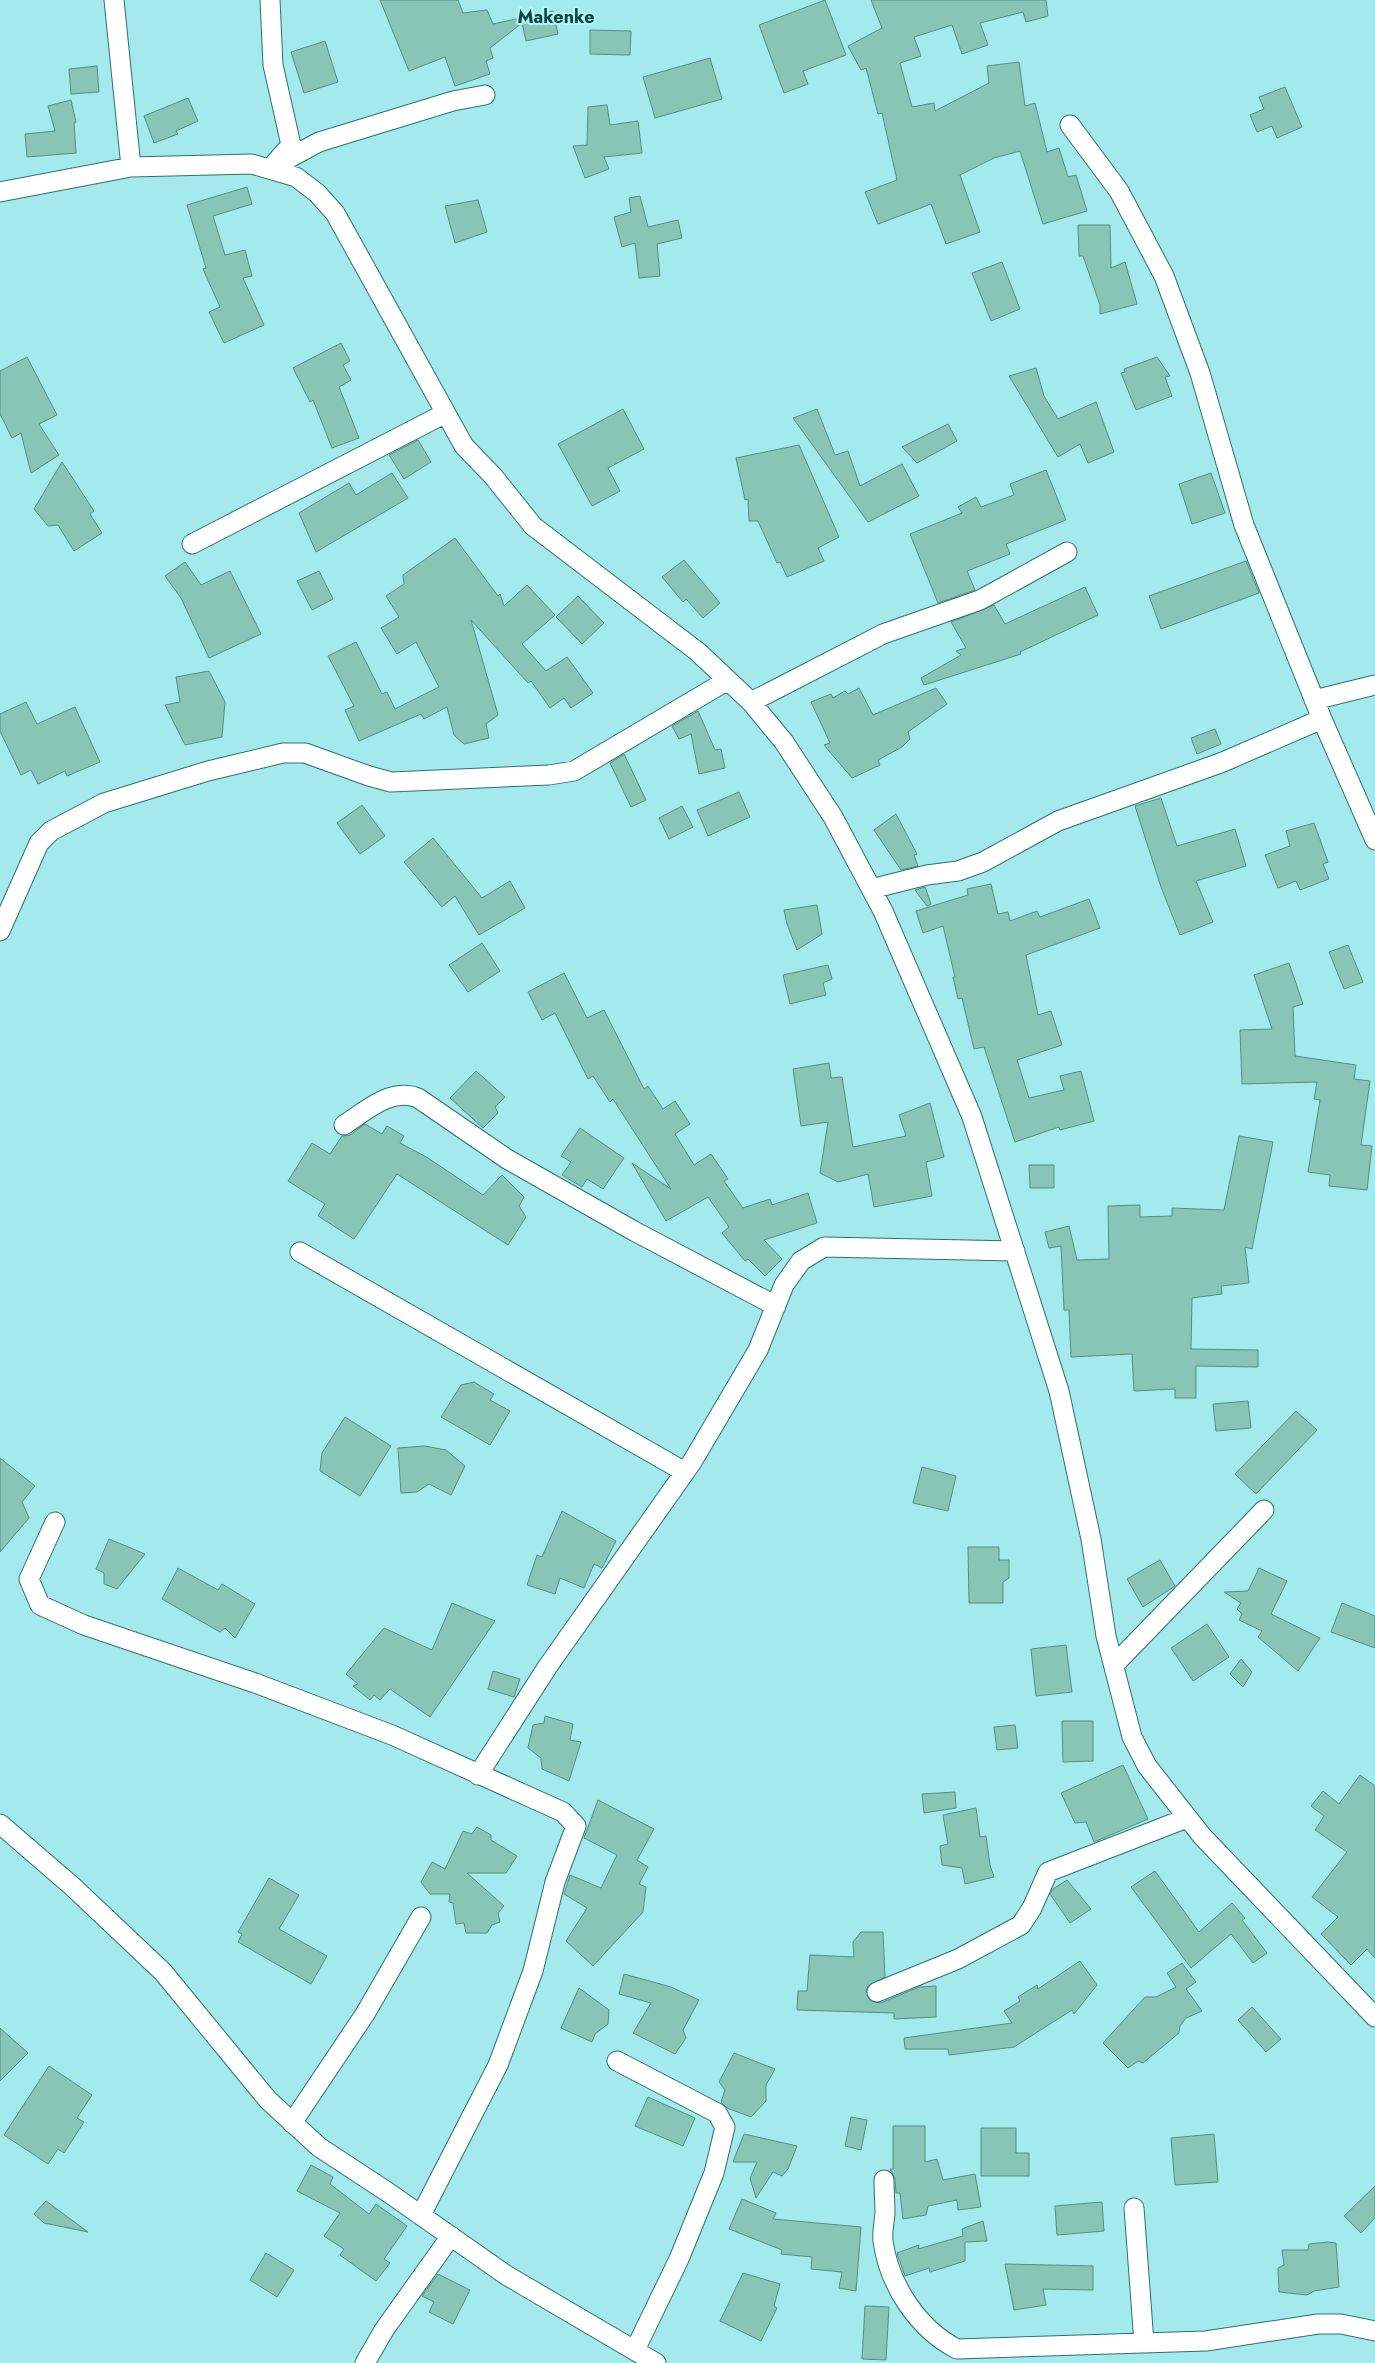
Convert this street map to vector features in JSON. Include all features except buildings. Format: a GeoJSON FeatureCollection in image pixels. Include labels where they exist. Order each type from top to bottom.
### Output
{"type":"FeatureCollection","features":[{"type":"Feature","properties":{"kind":"street"},"geometry":{"type":"LineString","coordinates":[[114,0],[131,167]]}},
{"type":"Feature","properties":{"kind":"street"},"geometry":{"type":"LineString","coordinates":[[269,169],[291,145],[273,65],[270,0]]}},
{"type":"Feature","properties":{"kind":"street"},"geometry":{"type":"LineString","coordinates":[[269,169],[319,142],[453,101],[486,95]]}},
{"type":"Feature","properties":{"kind":"street"},"geometry":{"type":"LineString","coordinates":[[1070,125],[1119,191],[1164,276],[1200,373],[1244,525],[1314,700],[1375,840]]}},
{"type":"Feature","properties":{"kind":"street"},"geometry":{"type":"LineString","coordinates":[[0,192],[131,167],[252,164],[296,177],[317,193],[335,213],[444,414],[464,446],[493,476],[533,526],[698,652],[752,702],[784,742],[833,817],[883,911],[972,1117],[1059,1391],[1091,1539],[1106,1636],[1115,1664],[1132,1737],[1147,1766],[1187,1818],[1375,2017]]}},
{"type":"Feature","properties":{"kind":"street"},"geometry":{"type":"LineString","coordinates":[[192,544],[444,414]]}},
{"type":"Feature","properties":{"kind":"street"},"geometry":{"type":"LineString","coordinates":[[752,702],[883,634],[980,600],[1067,552]]}},
{"type":"Feature","properties":{"kind":"street"},"geometry":{"type":"LineString","coordinates":[[0,931],[39,843],[51,832],[104,803],[208,771],[282,753],[305,753],[392,782],[549,775],[574,771],[728,680]]}},
{"type":"Feature","properties":{"kind":"street"},"geometry":{"type":"LineString","coordinates":[[1314,700],[1375,685]]}},
{"type":"Feature","properties":{"kind":"street"},"geometry":{"type":"LineString","coordinates":[[871,888],[927,875],[958,871],[983,862],[1058,820],[1223,762],[1322,719]]}},
{"type":"Feature","properties":{"kind":"street"},"geometry":{"type":"LineString","coordinates":[[344,1125],[392,1096],[402,1094],[418,1098],[507,1159],[634,1231],[776,1306]]}},
{"type":"Feature","properties":{"kind":"street"},"geometry":{"type":"LineString","coordinates":[[478,1775],[548,1666],[685,1472],[758,1350],[784,1285],[802,1261],[824,1247],[1015,1251]]}},
{"type":"Feature","properties":{"kind":"street"},"geometry":{"type":"LineString","coordinates":[[300,1252],[685,1472]]}},
{"type":"Feature","properties":{"kind":"street"},"geometry":{"type":"LineString","coordinates":[[1115,1664],[1264,1510]]}},
{"type":"Feature","properties":{"kind":"street"},"geometry":{"type":"LineString","coordinates":[[55,1522],[29,1579],[40,1605],[84,1625],[254,1683],[392,1735],[563,1812],[576,1826],[555,1882],[533,1971],[498,2065],[421,2216]]}},
{"type":"Feature","properties":{"kind":"street"},"geometry":{"type":"LineString","coordinates":[[877,1992],[958,1959],[1021,1925],[1032,1908],[1048,1872],[1187,1818]]}},
{"type":"Feature","properties":{"kind":"street"},"geometry":{"type":"LineString","coordinates":[[0,1824],[72,1886],[163,1972],[268,2100],[319,2148],[506,2275],[656,2363]]}},
{"type":"Feature","properties":{"kind":"street"},"geometry":{"type":"LineString","coordinates":[[292,2123],[365,2014],[420,1917]]}},
{"type":"Feature","properties":{"kind":"street"},"geometry":{"type":"LineString","coordinates":[[617,2061],[717,2113],[724,2127],[714,2173],[679,2259],[635,2350]]}},
{"type":"Feature","properties":{"kind":"street"},"geometry":{"type":"LineString","coordinates":[[884,2180],[883,2239],[888,2265],[911,2309],[926,2328],[956,2356],[1144,2343],[1206,2341],[1318,2324],[1341,2324],[1375,2332]]}},
{"type":"Feature","properties":{"kind":"street"},"geometry":{"type":"LineString","coordinates":[[1134,2208],[1144,2343]]}},
{"type":"Feature","properties":{"kind":"street"},"geometry":{"type":"LineString","coordinates":[[365,2363],[384,2330],[451,2236]]}},
{"type":"Feature","properties":{"kind":"district","name":"Makenke"},"geometry":{"type":"Point","coordinates":[556,17]}}]}
